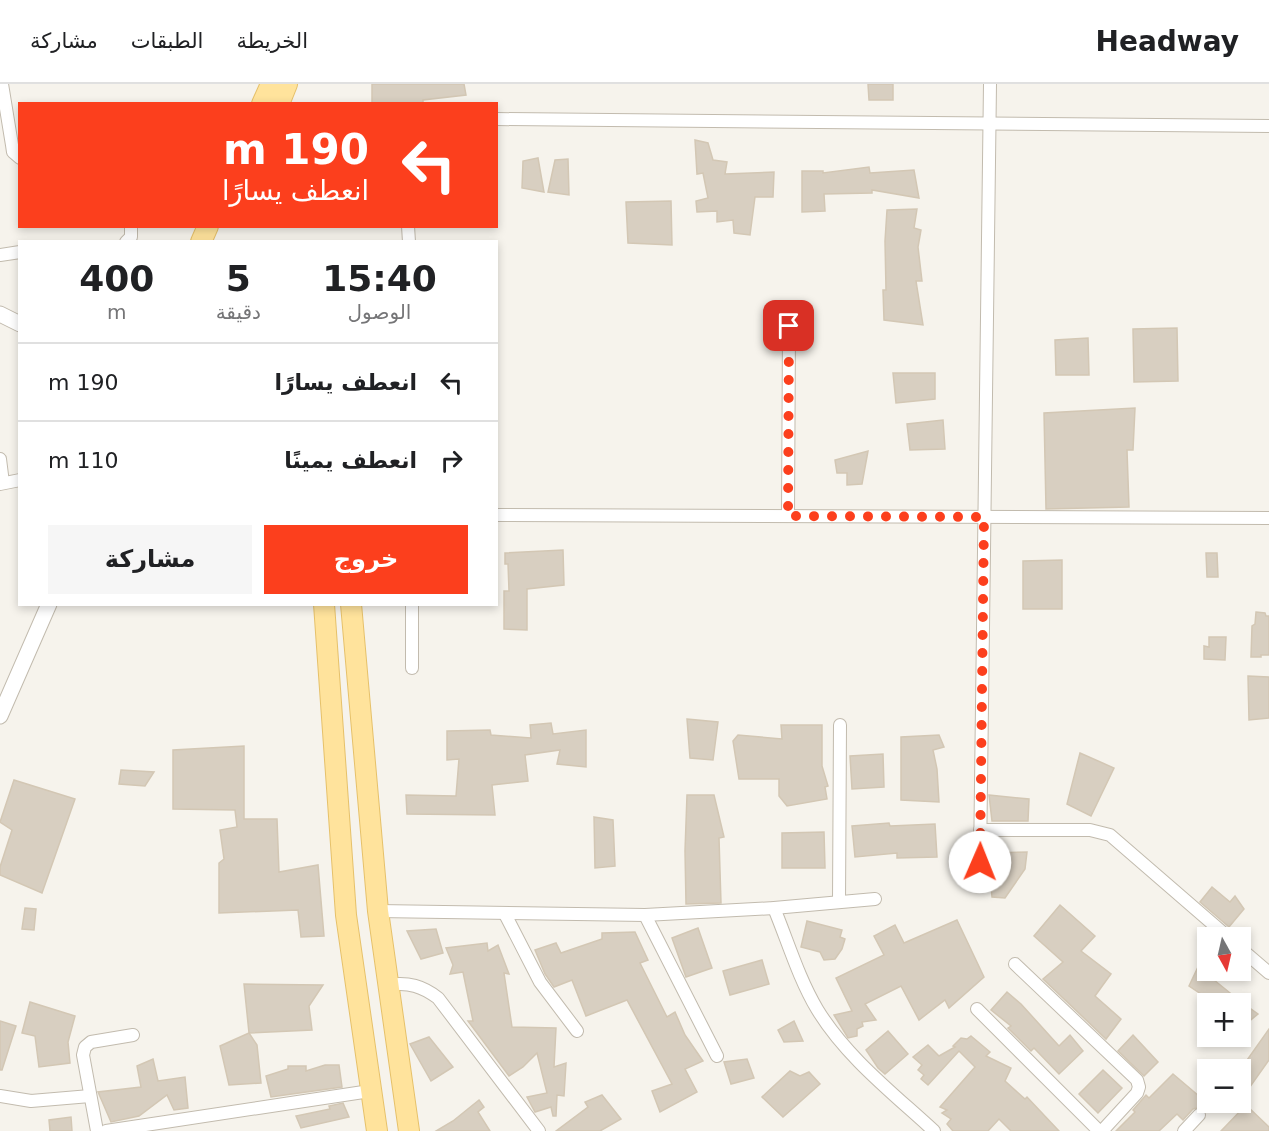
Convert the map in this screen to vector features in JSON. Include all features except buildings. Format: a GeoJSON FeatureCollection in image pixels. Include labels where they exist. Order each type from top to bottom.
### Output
{"type":"FeatureCollection","features":[{"type":"Feature","properties":{"kind":"main road"},"geometry":{"type":"LineString","coordinates":[[263,102],[271,84]]}},
{"type":"Feature","properties":{"kind":"main road"},"geometry":{"type":"LineString","coordinates":[[280,102],[287,84]]}},
{"type":"Feature","properties":{"kind":"main road"},"geometry":{"type":"LineString","coordinates":[[324,606],[346,915],[377,1131]]}},
{"type":"Feature","properties":{"kind":"main road"},"geometry":{"type":"LineString","coordinates":[[351,606],[378,911],[410,1131]]}},
{"type":"Feature","properties":{"kind":"street"},"geometry":{"type":"LineString","coordinates":[[3,84],[5,137],[18,156]]}},
{"type":"Feature","properties":{"kind":"street"},"geometry":{"type":"LineString","coordinates":[[980,862],[990,84]]}},
{"type":"Feature","properties":{"kind":"street"},"geometry":{"type":"LineString","coordinates":[[498,119],[1269,126]]}},
{"type":"Feature","properties":{"kind":"street"},"geometry":{"type":"LineString","coordinates":[[0,255],[18,252]]}},
{"type":"Feature","properties":{"kind":"street"},"geometry":{"type":"LineString","coordinates":[[0,314],[18,323]]}},
{"type":"Feature","properties":{"kind":"street"},"geometry":{"type":"LineString","coordinates":[[788,516],[789,326]]}},
{"type":"Feature","properties":{"kind":"street"},"geometry":{"type":"LineString","coordinates":[[0,459],[2,483],[18,480]]}},
{"type":"Feature","properties":{"kind":"street"},"geometry":{"type":"LineString","coordinates":[[498,515],[1269,518]]}},
{"type":"Feature","properties":{"kind":"street"},"geometry":{"type":"LineString","coordinates":[[0,716],[48,606]]}},
{"type":"Feature","properties":{"kind":"street"},"geometry":{"type":"LineString","coordinates":[[412,606],[412,668]]}},
{"type":"Feature","properties":{"kind":"street"},"geometry":{"type":"LineString","coordinates":[[839,902],[840,725]]}},
{"type":"Feature","properties":{"kind":"street"},"geometry":{"type":"LineString","coordinates":[[980,830],[1090,830],[1110,835],[1217,927]]}},
{"type":"Feature","properties":{"kind":"street"},"geometry":{"type":"LineString","coordinates":[[378,911],[645,915],[774,908],[874,899]]}},
{"type":"Feature","properties":{"kind":"street"},"geometry":{"type":"LineString","coordinates":[[774,908],[806,986],[817,1009],[831,1029],[862,1063],[934,1131]]}},
{"type":"Feature","properties":{"kind":"street"},"geometry":{"type":"LineString","coordinates":[[505,914],[540,982],[577,1031]]}},
{"type":"Feature","properties":{"kind":"street"},"geometry":{"type":"LineString","coordinates":[[645,915],[717,1056]]}},
{"type":"Feature","properties":{"kind":"street"},"geometry":{"type":"LineString","coordinates":[[1251,957],[1269,972]]}},
{"type":"Feature","properties":{"kind":"street"},"geometry":{"type":"LineString","coordinates":[[977,1010],[1100,1131],[1137,1094],[1139,1088],[1137,1080],[1015,964]]}},
{"type":"Feature","properties":{"kind":"street"},"geometry":{"type":"LineString","coordinates":[[388,985],[402,983],[415,985],[428,990],[438,998],[539,1131]]}},
{"type":"Feature","properties":{"kind":"street"},"geometry":{"type":"LineString","coordinates":[[97,1131],[83,1055],[85,1047],[91,1042],[134,1035]]}},
{"type":"Feature","properties":{"kind":"street"},"geometry":{"type":"LineString","coordinates":[[106,1131],[370,1091]]}},
{"type":"Feature","properties":{"kind":"street"},"geometry":{"type":"LineString","coordinates":[[0,1096],[31,1101],[90,1096]]}},
{"type":"Feature","properties":{"kind":"street"},"geometry":{"type":"LineString","coordinates":[[1184,1131],[1199,1115]]}},
{"type":"Feature","properties":{"kind":"route"},"geometry":{"type":"LineString","coordinates":[[789,326],[788,516],[984,517],[980,862]]}}]}
